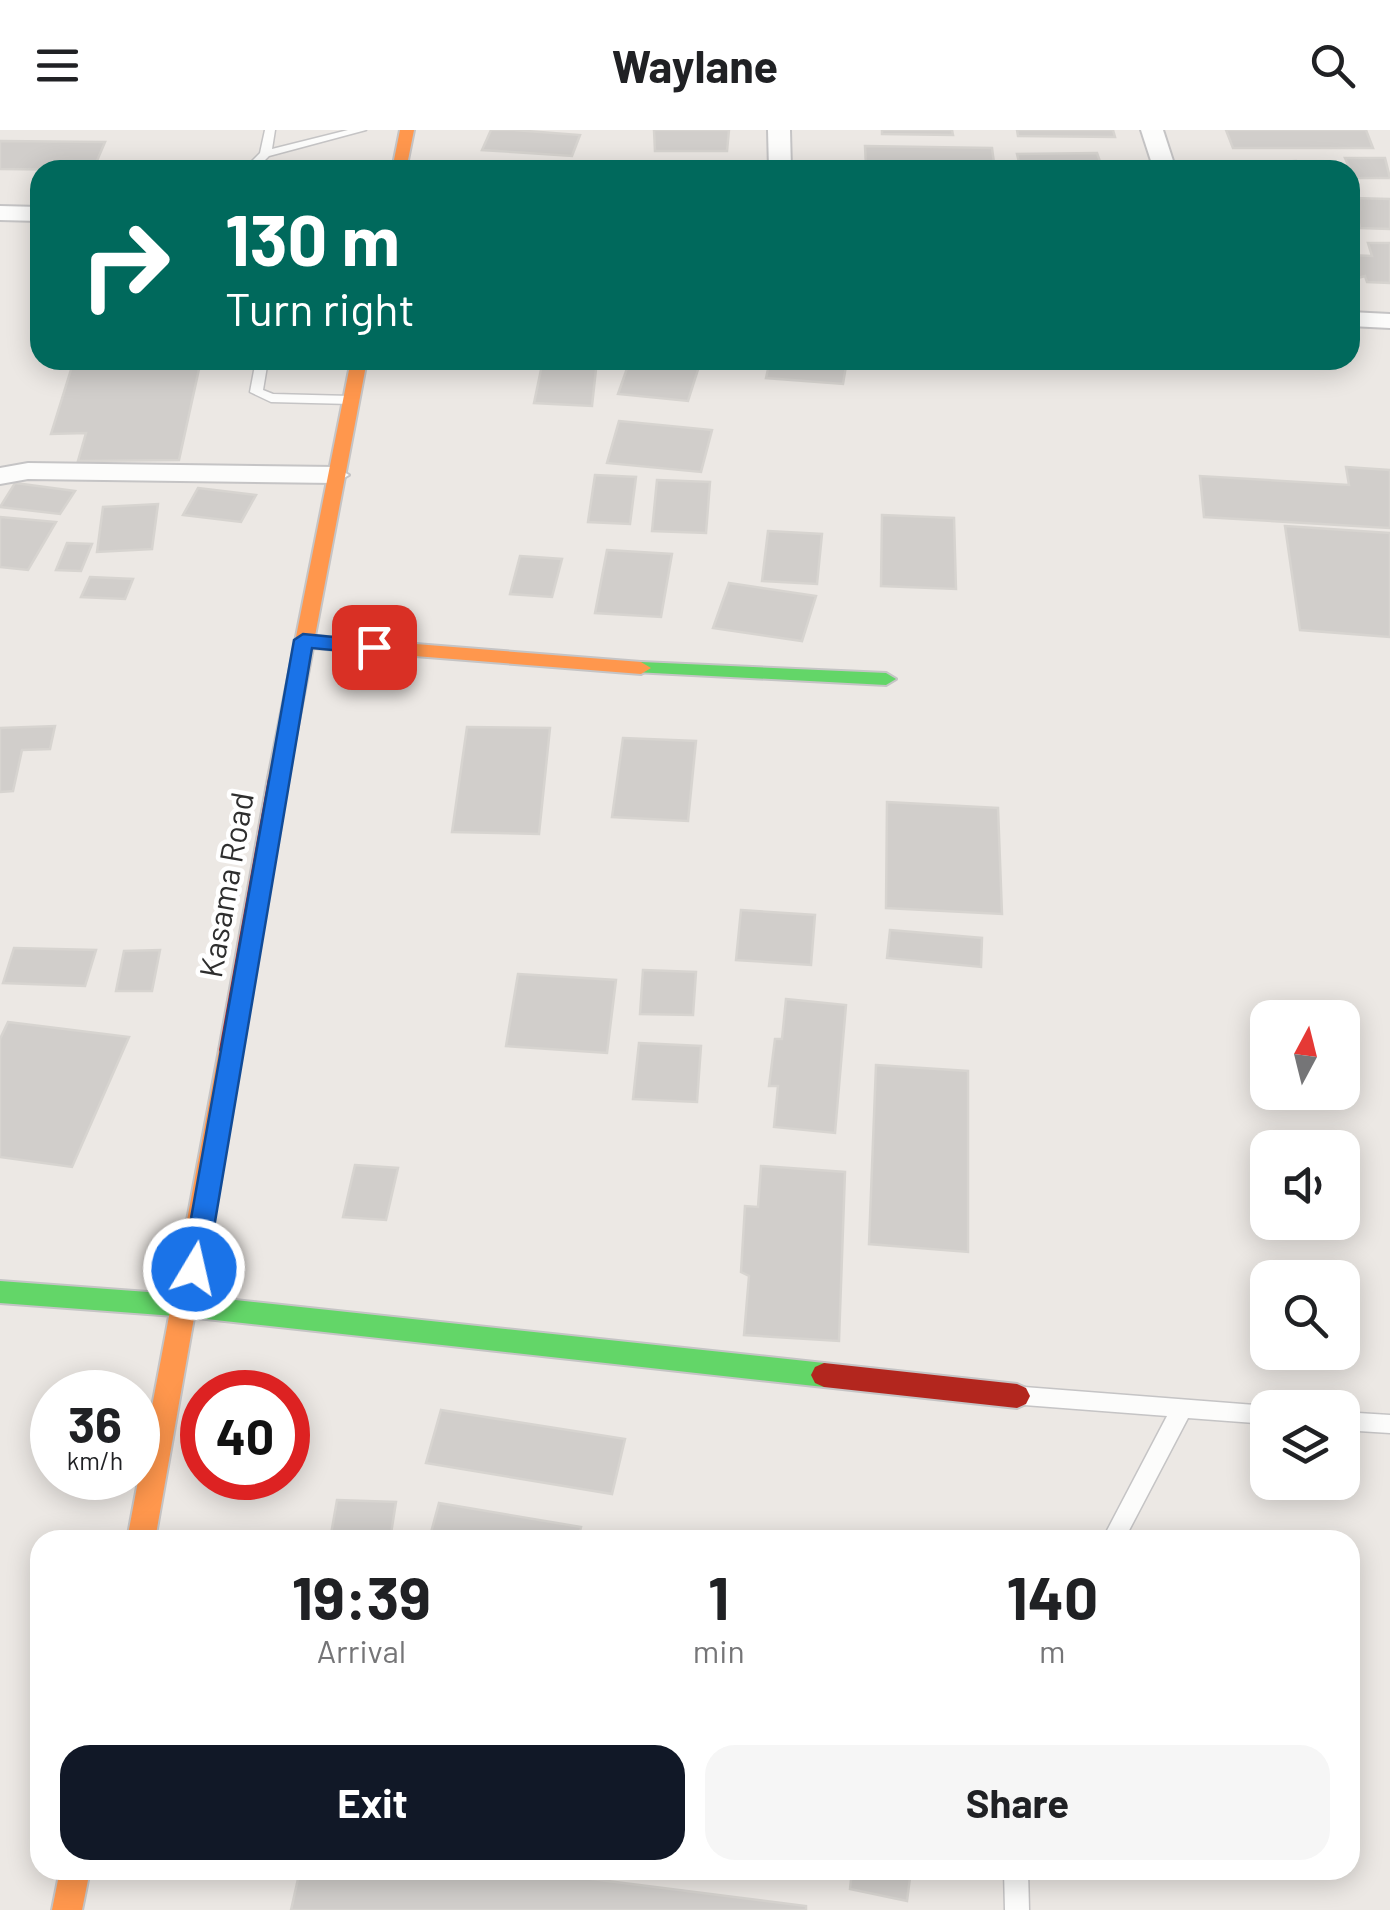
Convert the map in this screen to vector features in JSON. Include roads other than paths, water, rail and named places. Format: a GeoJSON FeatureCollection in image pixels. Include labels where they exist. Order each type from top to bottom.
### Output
{"type":"FeatureCollection","features":[{"type":"Feature","properties":{"kind":"street"},"geometry":{"type":"LineString","coordinates":[[401,160],[407,130]]}},
{"type":"Feature","properties":{"kind":"street"},"geometry":{"type":"LineString","coordinates":[[778,130],[780,160]]}},
{"type":"Feature","properties":{"kind":"street"},"geometry":{"type":"LineString","coordinates":[[1152,130],[1162,160]]}},
{"type":"Feature","properties":{"kind":"street"},"geometry":{"type":"LineString","coordinates":[[0,213],[30,214]]}},
{"type":"Feature","properties":{"kind":"street"},"geometry":{"type":"LineString","coordinates":[[1360,320],[1390,321]]}},
{"type":"Feature","properties":{"kind":"street","name":"Kasama Road"},"geometry":{"type":"LineString","coordinates":[[143,1530],[188,1306],[303,640],[358,370]]}},
{"type":"Feature","properties":{"kind":"street"},"geometry":{"type":"LineString","coordinates":[[0,476],[28,471],[335,474]]}},
{"type":"Feature","properties":{"kind":"street"},"geometry":{"type":"LineString","coordinates":[[303,640],[551,664],[886,680]]}},
{"type":"Feature","properties":{"kind":"street"},"geometry":{"type":"LineString","coordinates":[[0,1292],[188,1306],[1018,1396]]}},
{"type":"Feature","properties":{"kind":"street"},"geometry":{"type":"LineString","coordinates":[[67,1910],[73,1880]]}},
{"type":"Feature","properties":{"kind":"lane"},"geometry":{"type":"LineString","coordinates":[[265,154],[270,130]]}},
{"type":"Feature","properties":{"kind":"lane"},"geometry":{"type":"LineString","coordinates":[[259,160],[265,154],[360,130]]}},
{"type":"Feature","properties":{"kind":"lane"},"geometry":{"type":"LineString","coordinates":[[260,370],[256,392],[271,398],[351,400]]}},
{"type":"Feature","properties":{"kind":"lane"},"geometry":{"type":"LineString","coordinates":[[1018,1396],[1250,1414]]}},
{"type":"Feature","properties":{"kind":"lane"},"geometry":{"type":"LineString","coordinates":[[1118,1530],[1182,1409]]}},
{"type":"Feature","properties":{"kind":"lane"},"geometry":{"type":"LineString","coordinates":[[1360,1422],[1390,1424]]}},
{"type":"Feature","properties":{"kind":"lane"},"geometry":{"type":"LineString","coordinates":[[1016,1880],[1017,1910]]}}]}
